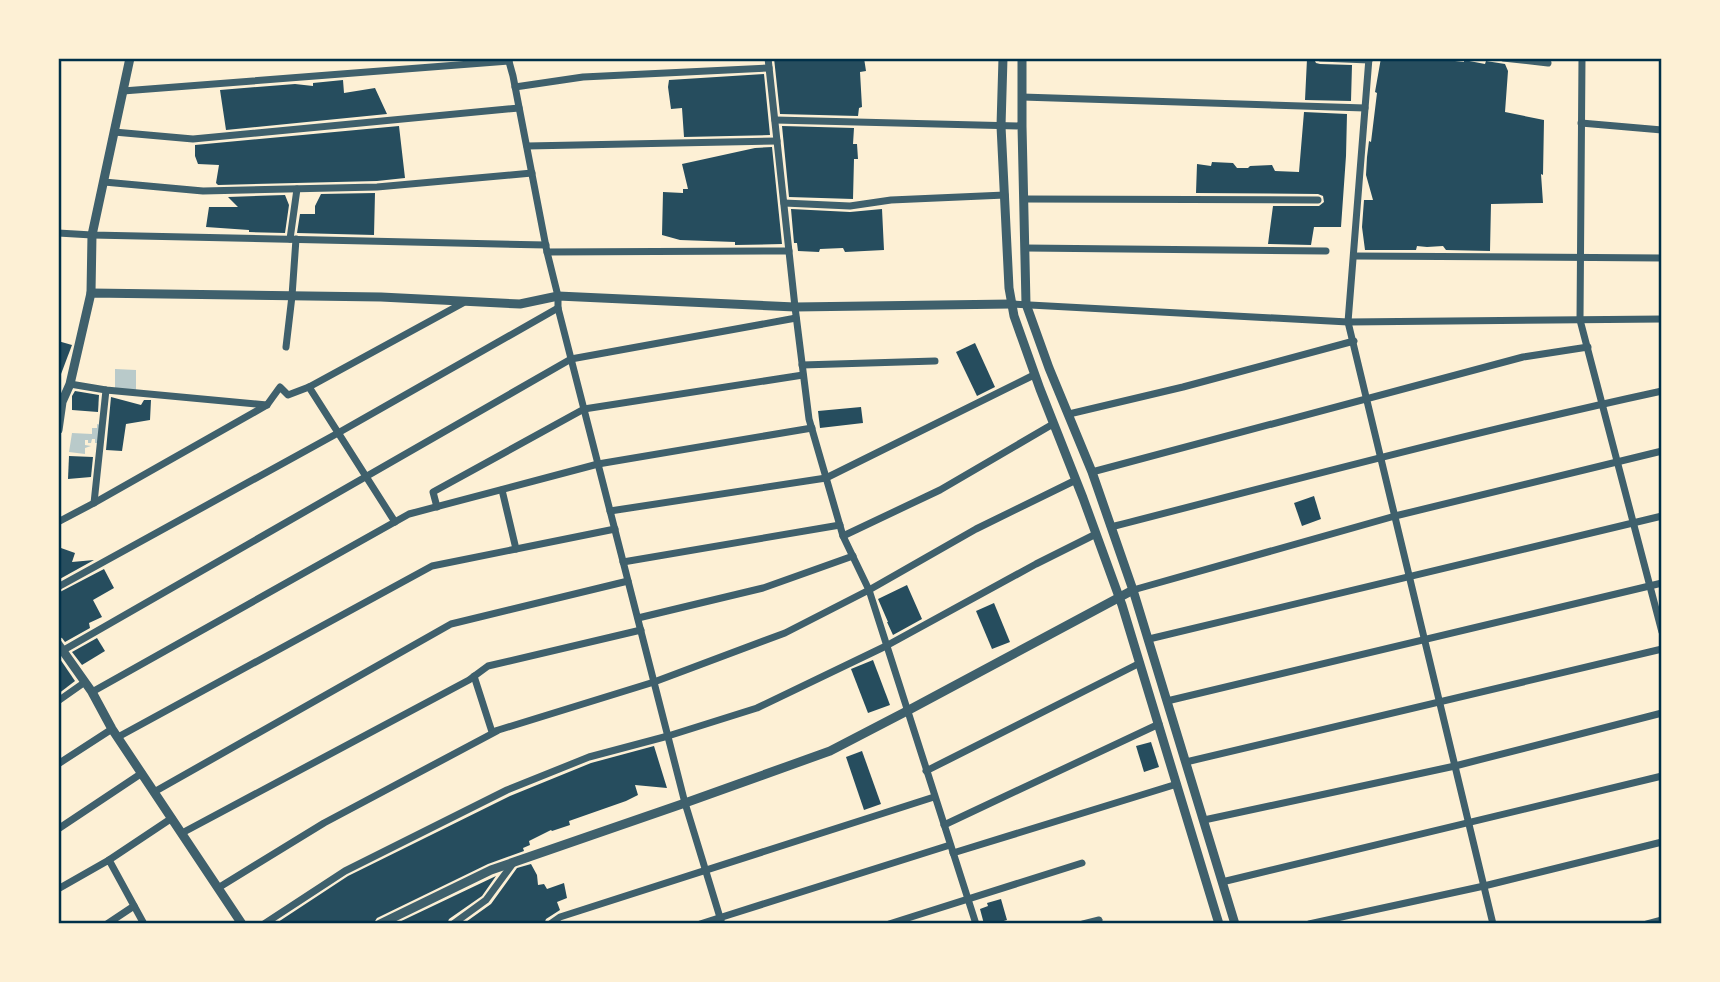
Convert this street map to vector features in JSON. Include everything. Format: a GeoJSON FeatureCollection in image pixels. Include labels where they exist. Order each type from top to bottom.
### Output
{"type":"FeatureCollection","features":[{"type":"Feature","properties":{"kind":"street"},"geometry":{"type":"LineString","coordinates":[[58,430],[60,402],[70,384],[91,293],[92,235],[130,58]]}},
{"type":"Feature","properties":{"kind":"street"},"geometry":{"type":"LineString","coordinates":[[768,58],[809,418],[843,536],[869,590],[976,924]]}},
{"type":"Feature","properties":{"kind":"street"},"geometry":{"type":"LineString","coordinates":[[1003,58],[1001,125],[1011,304],[1052,424],[1076,480],[1119,597],[1219,924]]}},
{"type":"Feature","properties":{"kind":"street"},"geometry":{"type":"LineString","coordinates":[[1023,58],[1022,126],[1027,304],[1049,368],[1092,472],[1133,590],[1235,924]]}},
{"type":"Feature","properties":{"kind":"street"},"geometry":{"type":"LineString","coordinates":[[1320,58],[1369,59],[1348,322],[1493,924]]}},
{"type":"Feature","properties":{"kind":"street"},"geometry":{"type":"LineString","coordinates":[[1503,58],[1548,63]]}},
{"type":"Feature","properties":{"kind":"street"},"geometry":{"type":"LineString","coordinates":[[1582,58],[1580,320],[1662,632]]}},
{"type":"Feature","properties":{"kind":"street"},"geometry":{"type":"LineString","coordinates":[[123,91],[508,59],[558,296],[558,309],[685,803],[721,921]]}},
{"type":"Feature","properties":{"kind":"street"},"geometry":{"type":"LineString","coordinates":[[515,87],[583,77],[769,68]]}},
{"type":"Feature","properties":{"kind":"street"},"geometry":{"type":"LineString","coordinates":[[1022,97],[1365,108]]}},
{"type":"Feature","properties":{"kind":"street"},"geometry":{"type":"LineString","coordinates":[[114,132],[193,139],[519,108]]}},
{"type":"Feature","properties":{"kind":"street"},"geometry":{"type":"LineString","coordinates":[[775,120],[1022,126]]}},
{"type":"Feature","properties":{"kind":"street"},"geometry":{"type":"LineString","coordinates":[[1581,123],[1662,130]]}},
{"type":"Feature","properties":{"kind":"street"},"geometry":{"type":"LineString","coordinates":[[527,146],[777,141]]}},
{"type":"Feature","properties":{"kind":"street"},"geometry":{"type":"LineString","coordinates":[[104,182],[203,191],[377,187],[532,173]]}},
{"type":"Feature","properties":{"kind":"street"},"geometry":{"type":"LineString","coordinates":[[286,347],[292,296],[297,189]]}},
{"type":"Feature","properties":{"kind":"street"},"geometry":{"type":"LineString","coordinates":[[784,203],[850,206],[891,200],[1005,195]]}},
{"type":"Feature","properties":{"kind":"street"},"geometry":{"type":"LineString","coordinates":[[1025,200],[1318,200]]}},
{"type":"Feature","properties":{"kind":"street"},"geometry":{"type":"LineString","coordinates":[[58,233],[547,249],[789,251]]}},
{"type":"Feature","properties":{"kind":"street"},"geometry":{"type":"LineString","coordinates":[[1026,248],[1326,251]]}},
{"type":"Feature","properties":{"kind":"street"},"geometry":{"type":"LineString","coordinates":[[1354,256],[1662,258]]}},
{"type":"Feature","properties":{"kind":"street"},"geometry":{"type":"LineString","coordinates":[[91,293],[381,297],[520,304],[558,296],[795,307],[1027,304],[1348,322],[1662,319]]}},
{"type":"Feature","properties":{"kind":"street"},"geometry":{"type":"LineString","coordinates":[[58,522],[267,405],[280,387],[288,395],[309,387],[463,303]]}},
{"type":"Feature","properties":{"kind":"street"},"geometry":{"type":"LineString","coordinates":[[58,588],[558,309]]}},
{"type":"Feature","properties":{"kind":"street"},"geometry":{"type":"LineString","coordinates":[[242,924],[60,647],[366,477],[571,359],[796,318]]}},
{"type":"Feature","properties":{"kind":"street"},"geometry":{"type":"LineString","coordinates":[[1069,414],[1183,387],[1354,341]]}},
{"type":"Feature","properties":{"kind":"street"},"geometry":{"type":"LineString","coordinates":[[1092,472],[1523,357],[1588,347]]}},
{"type":"Feature","properties":{"kind":"street"},"geometry":{"type":"LineString","coordinates":[[802,365],[935,361]]}},
{"type":"Feature","properties":{"kind":"street"},"geometry":{"type":"LineString","coordinates":[[437,507],[433,492],[584,409],[803,375]]}},
{"type":"Feature","properties":{"kind":"street"},"geometry":{"type":"LineString","coordinates":[[610,511],[826,478],[1034,375]]}},
{"type":"Feature","properties":{"kind":"street"},"geometry":{"type":"LineString","coordinates":[[70,384],[106,390],[267,405]]}},
{"type":"Feature","properties":{"kind":"street"},"geometry":{"type":"LineString","coordinates":[[309,387],[395,522]]}},
{"type":"Feature","properties":{"kind":"street"},"geometry":{"type":"LineString","coordinates":[[94,503],[106,390]]}},
{"type":"Feature","properties":{"kind":"street"},"geometry":{"type":"LineString","coordinates":[[1111,527],[1381,458],[1662,391]]}},
{"type":"Feature","properties":{"kind":"street"},"geometry":{"type":"LineString","coordinates":[[843,536],[940,490],[1052,424]]}},
{"type":"Feature","properties":{"kind":"street"},"geometry":{"type":"LineString","coordinates":[[92,692],[409,514],[598,464],[812,428]]}},
{"type":"Feature","properties":{"kind":"street"},"geometry":{"type":"LineString","coordinates":[[380,924],[491,870],[830,751],[1133,590],[1395,516],[1662,451]]}},
{"type":"Feature","properties":{"kind":"street"},"geometry":{"type":"LineString","coordinates":[[474,676],[492,732],[654,682],[785,633],[869,590],[976,529],[1076,480]]}},
{"type":"Feature","properties":{"kind":"street"},"geometry":{"type":"LineString","coordinates":[[502,490],[516,549]]}},
{"type":"Feature","properties":{"kind":"street"},"geometry":{"type":"LineString","coordinates":[[1149,639],[1662,516]]}},
{"type":"Feature","properties":{"kind":"street"},"geometry":{"type":"LineString","coordinates":[[624,562],[840,525]]}},
{"type":"Feature","properties":{"kind":"street"},"geometry":{"type":"LineString","coordinates":[[58,588],[167,528]]}},
{"type":"Feature","properties":{"kind":"street"},"geometry":{"type":"LineString","coordinates":[[58,764],[432,566],[615,529]]}},
{"type":"Feature","properties":{"kind":"street"},"geometry":{"type":"LineString","coordinates":[[264,924],[345,872],[507,790],[589,757],[757,708],[886,646],[1096,534]]}},
{"type":"Feature","properties":{"kind":"street"},"geometry":{"type":"LineString","coordinates":[[638,618],[763,588],[853,556]]}},
{"type":"Feature","properties":{"kind":"street"},"geometry":{"type":"LineString","coordinates":[[154,792],[451,624],[628,581]]}},
{"type":"Feature","properties":{"kind":"street"},"geometry":{"type":"LineString","coordinates":[[1167,701],[1662,583]]}},
{"type":"Feature","properties":{"kind":"street"},"geometry":{"type":"LineString","coordinates":[[182,834],[488,666],[641,630]]}},
{"type":"Feature","properties":{"kind":"street"},"geometry":{"type":"LineString","coordinates":[[1186,762],[1662,649]]}},
{"type":"Feature","properties":{"kind":"street"},"geometry":{"type":"LineString","coordinates":[[926,771],[1140,663]]}},
{"type":"Feature","properties":{"kind":"street"},"geometry":{"type":"LineString","coordinates":[[58,701],[85,682]]}},
{"type":"Feature","properties":{"kind":"street"},"geometry":{"type":"LineString","coordinates":[[1204,820],[1455,766],[1662,713]]}},
{"type":"Feature","properties":{"kind":"street"},"geometry":{"type":"LineString","coordinates":[[944,825],[1158,724]]}},
{"type":"Feature","properties":{"kind":"street"},"geometry":{"type":"LineString","coordinates":[[218,888],[324,822],[497,730]]}},
{"type":"Feature","properties":{"kind":"street"},"geometry":{"type":"LineString","coordinates":[[58,829],[142,773]]}},
{"type":"Feature","properties":{"kind":"street"},"geometry":{"type":"LineString","coordinates":[[1222,882],[1662,776]]}},
{"type":"Feature","properties":{"kind":"street"},"geometry":{"type":"LineString","coordinates":[[700,924],[721,921],[951,849],[1177,784]]}},
{"type":"Feature","properties":{"kind":"street"},"geometry":{"type":"LineString","coordinates":[[550,924],[560,917],[934,797]]}},
{"type":"Feature","properties":{"kind":"street"},"geometry":{"type":"LineString","coordinates":[[58,890],[172,818]]}},
{"type":"Feature","properties":{"kind":"street"},"geometry":{"type":"LineString","coordinates":[[1309,924],[1484,886],[1662,842]]}},
{"type":"Feature","properties":{"kind":"street"},"geometry":{"type":"LineString","coordinates":[[109,860],[144,924]]}},
{"type":"Feature","properties":{"kind":"street"},"geometry":{"type":"LineString","coordinates":[[453,924],[486,900],[514,862]]}},
{"type":"Feature","properties":{"kind":"street"},"geometry":{"type":"LineString","coordinates":[[889,924],[1082,863]]}},
{"type":"Feature","properties":{"kind":"street"},"geometry":{"type":"LineString","coordinates":[[107,924],[134,906]]}},
{"type":"Feature","properties":{"kind":"street"},"geometry":{"type":"LineString","coordinates":[[1083,924],[1099,920]]}},
{"type":"Feature","properties":{"kind":"street"},"geometry":{"type":"LineString","coordinates":[[1647,924],[1662,920]]}},
{"type":"Feature","properties":{"kind":"shaded area"},"geometry":{"type":"Polygon","coordinates":[[[115,369],[136,370],[136,390],[115,389],[115,369]]]}},
{"type":"Feature","properties":{"kind":"shaded area"},"geometry":{"type":"Polygon","coordinates":[[[97,424],[100,425],[99,443],[95,443],[95,439],[92,439],[91,443],[85,440],[85,445],[91,446],[85,448],[85,454],[69,452],[72,433],[92,434],[92,428],[97,428],[97,424]]]}},
{"type":"Feature","properties":{"kind":"building"},"geometry":{"type":"Polygon","coordinates":[[[774,58],[864,58],[866,71],[860,72],[862,107],[859,108],[858,116],[780,114],[774,58]]]}},
{"type":"Feature","properties":{"kind":"building"},"geometry":{"type":"Polygon","coordinates":[[[1381,58],[1444,58],[1505,64],[1508,71],[1505,112],[1544,120],[1543,175],[1541,174],[1543,203],[1491,204],[1490,251],[1446,250],[1443,246],[1417,246],[1416,250],[1365,250],[1362,227],[1364,200],[1373,200],[1366,175],[1367,157],[1381,58]]]}},
{"type":"Feature","properties":{"kind":"building"},"geometry":{"type":"Polygon","coordinates":[[[1307,59],[1314,59],[1320,64],[1352,65],[1351,101],[1305,100],[1307,59]]]}},
{"type":"Feature","properties":{"kind":"building"},"geometry":{"type":"Polygon","coordinates":[[[764,74],[770,135],[684,137],[682,108],[671,109],[669,80],[764,74]]]}},
{"type":"Feature","properties":{"kind":"building"},"geometry":{"type":"Polygon","coordinates":[[[343,80],[344,93],[375,88],[387,114],[226,130],[220,90],[295,84],[313,86],[313,83],[343,80]]]}},
{"type":"Feature","properties":{"kind":"building"},"geometry":{"type":"Polygon","coordinates":[[[1304,112],[1347,114],[1341,227],[1314,227],[1311,245],[1268,244],[1273,206],[1319,206],[1324,202],[1323,196],[1196,193],[1197,164],[1211,166],[1212,162],[1233,163],[1237,168],[1272,165],[1275,171],[1299,172],[1304,112]]]}},
{"type":"Feature","properties":{"kind":"building"},"geometry":{"type":"Polygon","coordinates":[[[399,126],[405,178],[218,185],[219,165],[198,164],[195,156],[195,145],[399,126]]]}},
{"type":"Feature","properties":{"kind":"building"},"geometry":{"type":"Polygon","coordinates":[[[782,126],[854,128],[853,144],[857,144],[858,159],[854,159],[853,199],[789,197],[782,126]]]}},
{"type":"Feature","properties":{"kind":"building"},"geometry":{"type":"Polygon","coordinates":[[[772,147],[782,244],[735,245],[735,242],[680,240],[662,235],[663,192],[683,193],[683,189],[688,189],[682,164],[755,148],[772,147]]]}},
{"type":"Feature","properties":{"kind":"building"},"geometry":{"type":"Polygon","coordinates":[[[375,193],[374,235],[297,233],[300,214],[315,214],[315,206],[321,194],[375,193]]]}},
{"type":"Feature","properties":{"kind":"building"},"geometry":{"type":"Polygon","coordinates":[[[285,195],[289,205],[285,233],[206,227],[209,207],[238,207],[228,197],[285,195]]]}},
{"type":"Feature","properties":{"kind":"building"},"geometry":{"type":"Polygon","coordinates":[[[791,209],[850,212],[882,209],[884,250],[845,252],[843,248],[820,249],[819,252],[798,251],[797,243],[794,243],[791,209]]]}},
{"type":"Feature","properties":{"kind":"building"},"geometry":{"type":"Polygon","coordinates":[[[58,341],[72,345],[58,382],[58,341]]]}},
{"type":"Feature","properties":{"kind":"building"},"geometry":{"type":"Polygon","coordinates":[[[975,343],[995,387],[977,396],[956,352],[975,343]]]}},
{"type":"Feature","properties":{"kind":"building"},"geometry":{"type":"Polygon","coordinates":[[[75,391],[99,395],[98,412],[72,410],[72,396],[75,391]]]}},
{"type":"Feature","properties":{"kind":"building"},"geometry":{"type":"Polygon","coordinates":[[[111,397],[141,405],[144,400],[151,400],[150,420],[126,424],[122,451],[106,450],[111,397]]]}},
{"type":"Feature","properties":{"kind":"building"},"geometry":{"type":"Polygon","coordinates":[[[861,407],[863,423],[820,428],[818,411],[861,407]]]}},
{"type":"Feature","properties":{"kind":"building"},"geometry":{"type":"Polygon","coordinates":[[[69,456],[93,457],[91,477],[68,479],[69,456]]]}},
{"type":"Feature","properties":{"kind":"building"},"geometry":{"type":"Polygon","coordinates":[[[1314,496],[1321,519],[1302,526],[1294,503],[1314,496]]]}},
{"type":"Feature","properties":{"kind":"building"},"geometry":{"type":"Polygon","coordinates":[[[61,548],[75,553],[72,562],[94,560],[58,580],[61,548]]]}},
{"type":"Feature","properties":{"kind":"building"},"geometry":{"type":"Polygon","coordinates":[[[104,569],[114,588],[93,600],[102,617],[89,623],[90,628],[65,642],[58,637],[58,593],[104,569]]]}},
{"type":"Feature","properties":{"kind":"building"},"geometry":{"type":"Polygon","coordinates":[[[907,585],[922,619],[893,635],[878,599],[907,585]]]}},
{"type":"Feature","properties":{"kind":"building"},"geometry":{"type":"Polygon","coordinates":[[[994,603],[1010,642],[992,649],[976,611],[994,603]]]}},
{"type":"Feature","properties":{"kind":"building"},"geometry":{"type":"Polygon","coordinates":[[[97,638],[105,651],[82,665],[72,652],[97,638]]]}},
{"type":"Feature","properties":{"kind":"building"},"geometry":{"type":"Polygon","coordinates":[[[58,656],[75,681],[58,694],[58,656]]]}},
{"type":"Feature","properties":{"kind":"building"},"geometry":{"type":"Polygon","coordinates":[[[873,660],[890,705],[868,713],[851,669],[873,660]]]}},
{"type":"Feature","properties":{"kind":"building"},"geometry":{"type":"Polygon","coordinates":[[[1151,742],[1159,767],[1144,772],[1136,746],[1151,742]]]}},
{"type":"Feature","properties":{"kind":"building"},"geometry":{"type":"Polygon","coordinates":[[[654,746],[667,788],[635,785],[638,795],[569,821],[570,825],[551,830],[529,841],[530,845],[523,848],[524,851],[488,864],[377,918],[373,924],[275,924],[348,876],[510,796],[591,763],[654,746]]]}},
{"type":"Feature","properties":{"kind":"building"},"geometry":{"type":"Polygon","coordinates":[[[862,751],[881,804],[864,810],[846,757],[862,751]]]}},
{"type":"Feature","properties":{"kind":"building"},"geometry":{"type":"Polygon","coordinates":[[[531,864],[537,875],[538,885],[544,884],[547,889],[564,883],[567,898],[557,902],[560,910],[546,919],[544,924],[463,924],[491,904],[517,868],[531,864]]]}},
{"type":"Feature","properties":{"kind":"building"},"geometry":{"type":"Polygon","coordinates":[[[496,876],[482,896],[449,919],[447,924],[395,924],[496,876]]]}},
{"type":"Feature","properties":{"kind":"building"},"geometry":{"type":"Polygon","coordinates":[[[1001,899],[1007,920],[984,924],[980,909],[988,906],[987,903],[1001,899]]]}}]}
